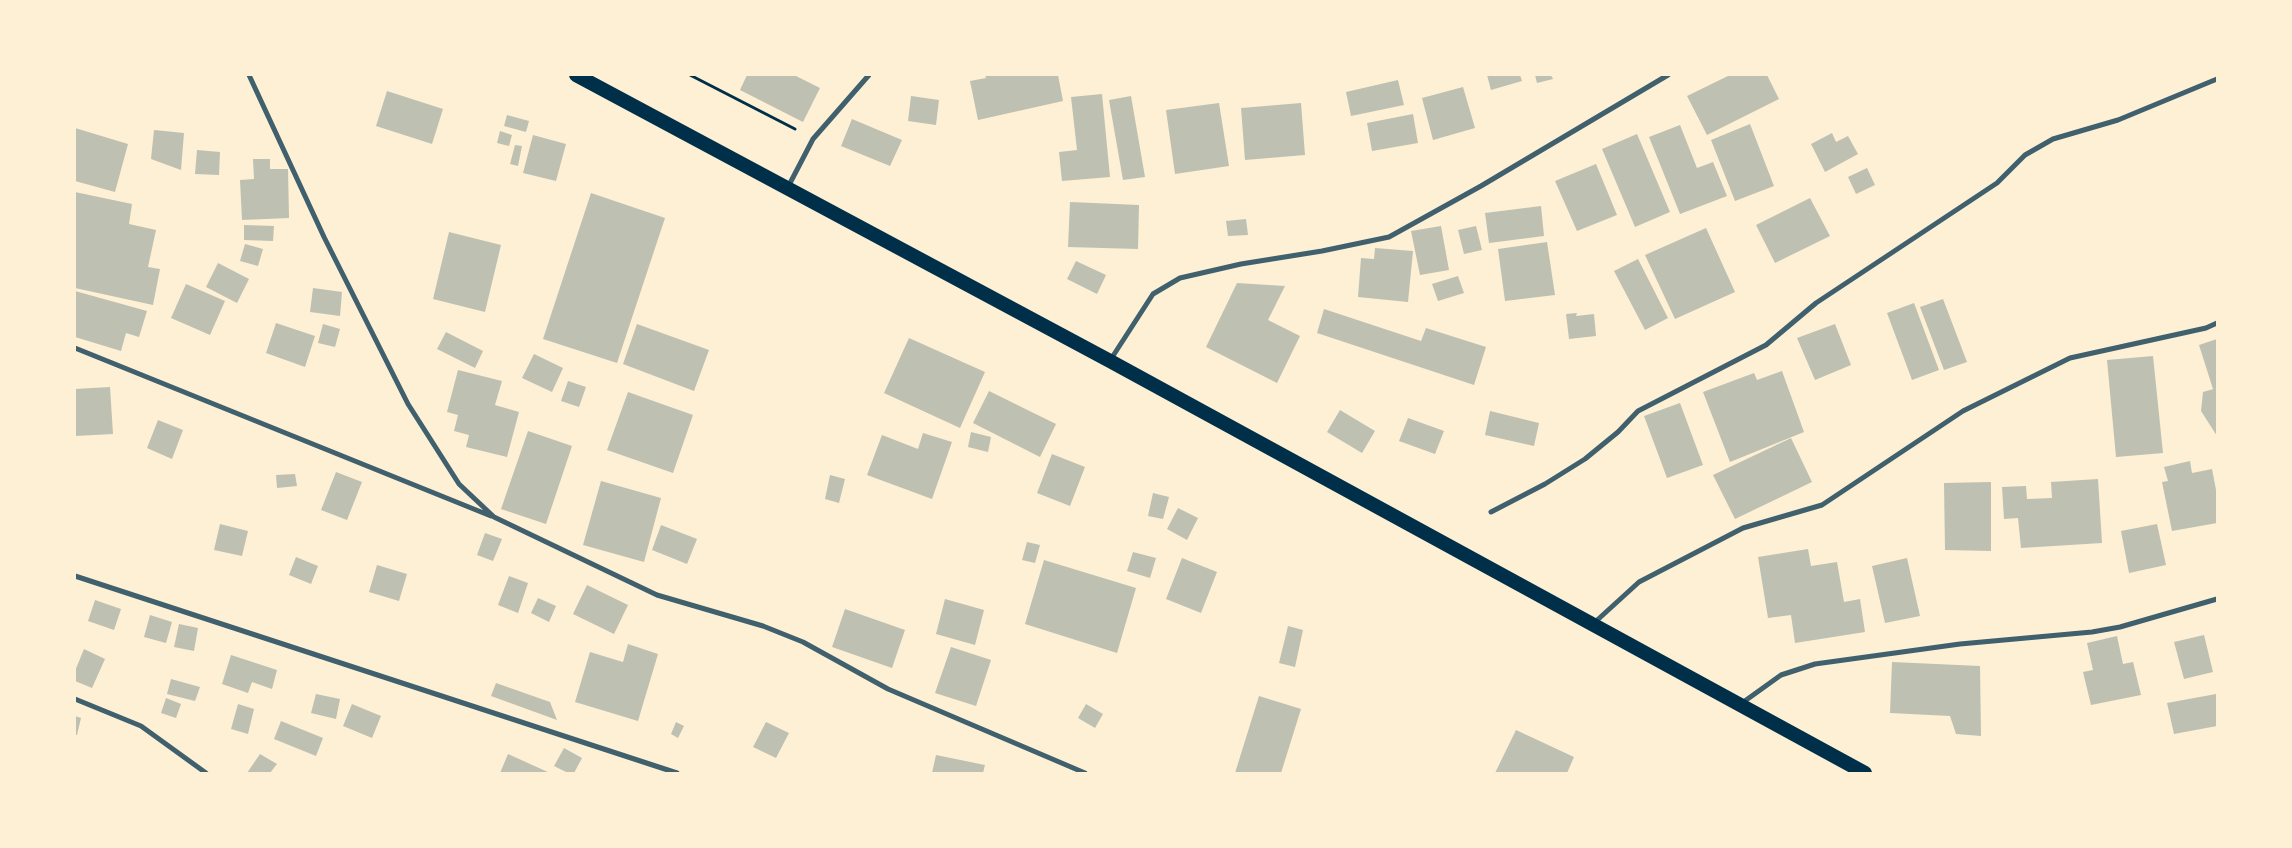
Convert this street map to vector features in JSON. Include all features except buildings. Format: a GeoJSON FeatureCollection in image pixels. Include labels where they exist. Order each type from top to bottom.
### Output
{"type":"FeatureCollection","features":[{"type":"Feature","properties":{"kind":"highway"},"geometry":{"type":"LineString","coordinates":[[576,75],[1110,361],[1865,773]]}},
{"type":"Feature","properties":{"kind":"street"},"geometry":{"type":"LineString","coordinates":[[248,75],[324,237],[408,404],[459,484],[494,517]]}},
{"type":"Feature","properties":{"kind":"street"},"geometry":{"type":"LineString","coordinates":[[787,187],[813,139],[869,75]]}},
{"type":"Feature","properties":{"kind":"street"},"geometry":{"type":"LineString","coordinates":[[1110,361],[1153,294],[1180,278],[1241,264],[1322,252],[1389,237],[1481,186],[1668,75]]}},
{"type":"Feature","properties":{"kind":"street"},"geometry":{"type":"LineString","coordinates":[[1491,512],[1545,484],[1585,459],[1618,432],[1638,411],[1766,345],[1816,303],[1997,184],[2025,155],[2053,139],[2118,120],[2217,79]]}},
{"type":"Feature","properties":{"kind":"street"},"geometry":{"type":"LineString","coordinates":[[1592,625],[1639,582],[1743,528],[1822,506],[1963,411],[2070,358],[2206,328],[2217,323]]}},
{"type":"Feature","properties":{"kind":"street"},"geometry":{"type":"LineString","coordinates":[[75,348],[494,517],[656,595],[763,626],[803,642],[888,689],[1085,773]]}},
{"type":"Feature","properties":{"kind":"street"},"geometry":{"type":"LineString","coordinates":[[75,576],[677,773]]}},
{"type":"Feature","properties":{"kind":"street"},"geometry":{"type":"LineString","coordinates":[[1740,704],[1781,675],[1815,664],[1960,644],[2092,632],[2120,627],[2217,599]]}},
{"type":"Feature","properties":{"kind":"street"},"geometry":{"type":"LineString","coordinates":[[75,699],[141,726],[206,773]]}},
{"type":"Feature","properties":{"kind":"path"},"geometry":{"type":"LineString","coordinates":[[690,75],[813,139]]}}]}
